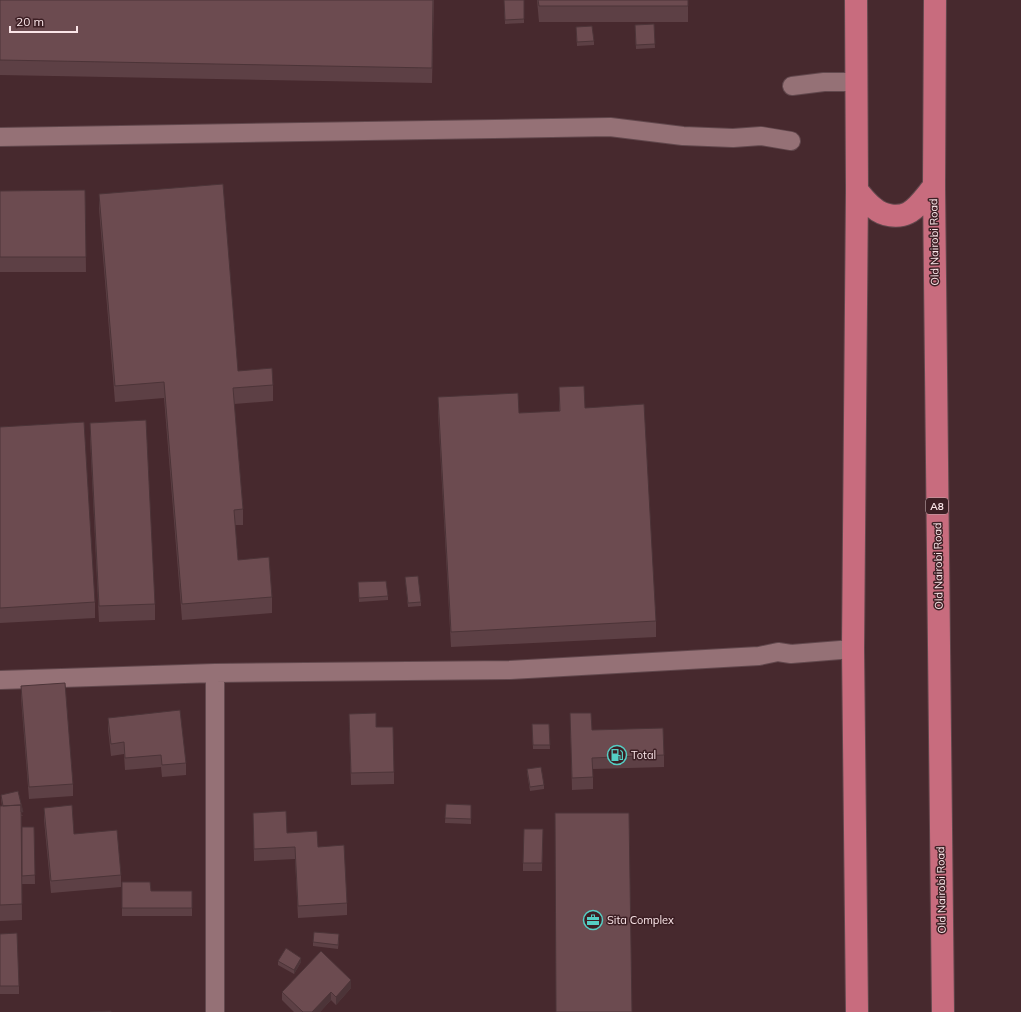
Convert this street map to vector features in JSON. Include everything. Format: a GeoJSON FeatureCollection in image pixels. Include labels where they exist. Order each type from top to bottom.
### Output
{"type":"FeatureCollection","features":[{"type":"Feature","properties":{"kind":"highway"},"geometry":{"type":"LineString","coordinates":[[856,0],[857,190],[853,649],[857,1012]]}},
{"type":"Feature","properties":{"kind":"highway","name":"Old Nairobi Road"},"geometry":{"type":"LineString","coordinates":[[935,0],[934,186],[943,1012]]}},
{"type":"Feature","properties":{"kind":"highway"},"geometry":{"type":"LineString","coordinates":[[857,190],[873,208],[883,214],[891,216],[908,213],[919,204],[934,186]]}},
{"type":"Feature","properties":{"kind":"street"},"geometry":{"type":"LineString","coordinates":[[792,86],[824,82],[857,82]]}},
{"type":"Feature","properties":{"kind":"street"},"geometry":{"type":"LineString","coordinates":[[0,138],[610,127],[683,136],[733,138],[761,136],[791,141]]}},
{"type":"Feature","properties":{"kind":"street"},"geometry":{"type":"LineString","coordinates":[[0,680],[215,673],[510,670],[759,656],[778,652],[791,654],[853,649]]}},
{"type":"Feature","properties":{"kind":"street"},"geometry":{"type":"LineString","coordinates":[[215,673],[215,1012]]}},
{"type":"Feature","properties":{"kind":"building"},"geometry":{"type":"Polygon","coordinates":[[[0,0],[433,0],[432,68],[0,60],[0,0]]]}},
{"type":"Feature","properties":{"kind":"building"},"geometry":{"type":"Polygon","coordinates":[[[504,0],[524,0],[524,19],[505,20],[504,0]]]}},
{"type":"Feature","properties":{"kind":"building"},"geometry":{"type":"Polygon","coordinates":[[[538,0],[688,0],[688,6],[539,6],[538,0]]]}},
{"type":"Feature","properties":{"kind":"building"},"geometry":{"type":"Polygon","coordinates":[[[654,24],[655,44],[636,45],[635,25],[654,24]]]}},
{"type":"Feature","properties":{"kind":"building"},"geometry":{"type":"Polygon","coordinates":[[[592,26],[594,41],[577,42],[576,27],[592,26]]]}},
{"type":"Feature","properties":{"kind":"building"},"geometry":{"type":"Polygon","coordinates":[[[223,184],[238,371],[272,368],[273,385],[233,388],[243,509],[234,510],[238,560],[269,557],[272,597],[182,604],[164,382],[115,386],[99,194],[223,184]]]}},
{"type":"Feature","properties":{"kind":"building"},"geometry":{"type":"Polygon","coordinates":[[[85,190],[86,257],[0,257],[0,191],[85,190]]]}},
{"type":"Feature","properties":{"kind":"building"},"geometry":{"type":"Polygon","coordinates":[[[584,386],[585,408],[644,404],[656,621],[451,632],[438,397],[518,393],[519,413],[560,411],[559,387],[584,386]]]}},
{"type":"Feature","properties":{"kind":"building"},"geometry":{"type":"Polygon","coordinates":[[[146,420],[155,604],[99,606],[90,423],[146,420]]]}},
{"type":"Feature","properties":{"kind":"building"},"geometry":{"type":"Polygon","coordinates":[[[84,422],[95,602],[0,608],[0,427],[84,422]]]}},
{"type":"Feature","properties":{"kind":"building"},"geometry":{"type":"Polygon","coordinates":[[[418,576],[421,602],[408,603],[405,577],[418,576]]]}},
{"type":"Feature","properties":{"kind":"building"},"geometry":{"type":"Polygon","coordinates":[[[386,581],[388,596],[359,598],[358,582],[386,581]]]}},
{"type":"Feature","properties":{"kind":"building"},"geometry":{"type":"Polygon","coordinates":[[[65,683],[73,784],[29,787],[21,686],[65,683]]]}},
{"type":"Feature","properties":{"kind":"building"},"geometry":{"type":"Polygon","coordinates":[[[180,710],[186,763],[162,765],[161,755],[125,758],[124,742],[111,744],[108,718],[180,710]]]}},
{"type":"Feature","properties":{"kind":"building"},"geometry":{"type":"Polygon","coordinates":[[[376,713],[376,727],[393,727],[394,772],[351,773],[349,714],[376,713]]]}},
{"type":"Feature","properties":{"kind":"building","name":"Total"},"geometry":{"type":"Polygon","coordinates":[[[570,713],[591,713],[592,730],[663,728],[664,755],[592,758],[593,777],[572,778],[570,713]]]}},
{"type":"Feature","properties":{"kind":"building"},"geometry":{"type":"Polygon","coordinates":[[[532,724],[549,724],[550,745],[533,745],[532,724]]]}},
{"type":"Feature","properties":{"kind":"building"},"geometry":{"type":"Polygon","coordinates":[[[541,767],[544,785],[530,787],[527,769],[541,767]]]}},
{"type":"Feature","properties":{"kind":"building"},"geometry":{"type":"Polygon","coordinates":[[[18,791],[23,812],[21,812],[21,805],[3,806],[1,795],[18,791]]]}},
{"type":"Feature","properties":{"kind":"building"},"geometry":{"type":"Polygon","coordinates":[[[446,804],[471,805],[471,819],[445,818],[446,804]]]}},
{"type":"Feature","properties":{"kind":"building"},"geometry":{"type":"Polygon","coordinates":[[[21,805],[22,904],[0,905],[0,806],[21,805]]]}},
{"type":"Feature","properties":{"kind":"building"},"geometry":{"type":"Polygon","coordinates":[[[72,805],[74,834],[117,830],[121,875],[51,881],[44,808],[72,805]]]}},
{"type":"Feature","properties":{"kind":"building"},"geometry":{"type":"Polygon","coordinates":[[[286,811],[287,833],[317,831],[318,847],[344,845],[347,903],[298,906],[295,847],[254,849],[253,813],[286,811]]]}},
{"type":"Feature","properties":{"kind":"building","name":"Sita Complex"},"geometry":{"type":"Polygon","coordinates":[[[555,813],[629,813],[632,1012],[556,1012],[555,813]]]}},
{"type":"Feature","properties":{"kind":"building"},"geometry":{"type":"Polygon","coordinates":[[[22,827],[34,827],[35,875],[22,876],[22,827]]]}},
{"type":"Feature","properties":{"kind":"building"},"geometry":{"type":"Polygon","coordinates":[[[524,829],[543,829],[542,863],[523,863],[524,829]]]}},
{"type":"Feature","properties":{"kind":"building"},"geometry":{"type":"Polygon","coordinates":[[[122,882],[150,882],[151,891],[192,891],[192,908],[122,908],[122,882]]]}},
{"type":"Feature","properties":{"kind":"building"},"geometry":{"type":"Polygon","coordinates":[[[314,932],[339,934],[338,945],[313,942],[314,932]]]}},
{"type":"Feature","properties":{"kind":"building"},"geometry":{"type":"Polygon","coordinates":[[[17,933],[19,986],[0,986],[0,934],[17,933]]]}},
{"type":"Feature","properties":{"kind":"building"},"geometry":{"type":"Polygon","coordinates":[[[286,948],[301,958],[294,970],[278,961],[286,948]]]}},
{"type":"Feature","properties":{"kind":"building"},"geometry":{"type":"Polygon","coordinates":[[[321,951],[351,980],[336,997],[331,992],[312,1012],[303,1012],[282,992],[321,951]]]}},
{"type":"Feature","properties":{"kind":"building"},"geometry":{"type":"Polygon","coordinates":[[[111,1011],[111,1012],[90,1012],[111,1011]]]}},
{"type":"Feature","properties":{"kind":"place","name":"Total"},"geometry":{"type":"Point","coordinates":[617,755]}},
{"type":"Feature","properties":{"kind":"place","name":"Sita Complex"},"geometry":{"type":"Point","coordinates":[593,920]}}]}
